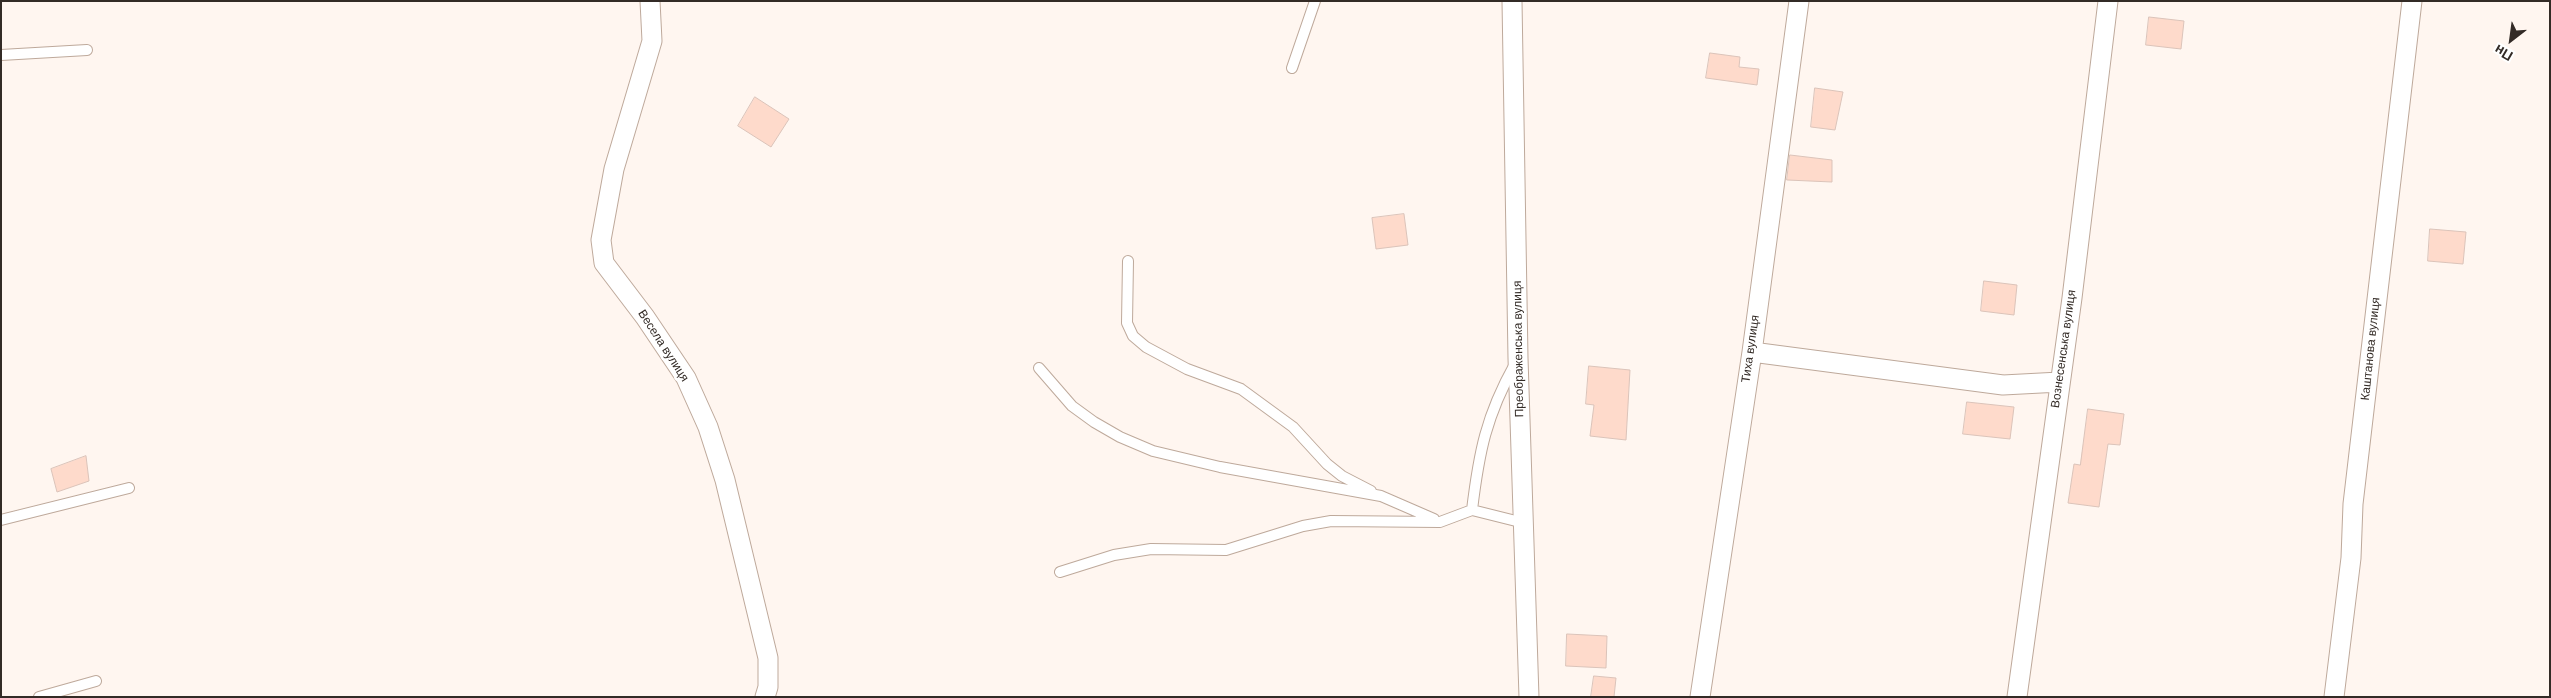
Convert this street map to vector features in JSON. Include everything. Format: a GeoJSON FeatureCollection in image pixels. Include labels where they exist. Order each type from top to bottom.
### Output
{"type":"FeatureCollection","features":[{"type":"Feature","properties":{"kind":"street","name":"Весела вулиця"},"geometry":{"type":"LineString","coordinates":[[650,1],[652,41],[614,169],[601,240],[604,263],[645,316],[686,378],[708,427],[725,480],[768,658],[768,686],[765,697]]}},
{"type":"Feature","properties":{"kind":"street","name":"Преображенська вулиця"},"geometry":{"type":"LineString","coordinates":[[1512,1],[1518,358],[1529,697]]}},
{"type":"Feature","properties":{"kind":"street","name":"Тиха вулиця"},"geometry":{"type":"LineString","coordinates":[[1700,697],[1752,352],[1799,1]]}},
{"type":"Feature","properties":{"kind":"street","name":"Вознесенська вулиця"},"geometry":{"type":"LineString","coordinates":[[2017,697],[2060,382],[2108,1]]}},
{"type":"Feature","properties":{"kind":"street","name":"Каштанова вулиця"},"geometry":{"type":"LineString","coordinates":[[2334,697],[2351,558],[2353,504],[2412,1]]}},
{"type":"Feature","properties":{"kind":"street"},"geometry":{"type":"LineString","coordinates":[[1752,352],[2003,384],[2060,382]]}},
{"type":"Feature","properties":{"kind":"lane"},"geometry":{"type":"LineString","coordinates":[[1292,68],[1315,1]]}},
{"type":"Feature","properties":{"kind":"lane"},"geometry":{"type":"LineString","coordinates":[[1,55],[87,50]]}},
{"type":"Feature","properties":{"kind":"lane"},"geometry":{"type":"LineString","coordinates":[[1128,261],[1127,323],[1133,336],[1146,347],[1187,370],[1241,389],[1293,427],[1327,464],[1342,476],[1381,496],[1440,522]]}},
{"type":"Feature","properties":{"kind":"lane"},"geometry":{"type":"LineString","coordinates":[[1472,510],[1488,419],[1518,358]]}},
{"type":"Feature","properties":{"kind":"lane"},"geometry":{"type":"LineString","coordinates":[[1039,368],[1072,406],[1094,422],[1120,437],[1153,451],[1220,467],[1381,496]]}},
{"type":"Feature","properties":{"kind":"lane"},"geometry":{"type":"LineString","coordinates":[[1,520],[128,488]]}},
{"type":"Feature","properties":{"kind":"lane"},"geometry":{"type":"LineString","coordinates":[[1060,572],[1114,555],[1151,550],[1226,550],[1303,526],[1331,521],[1440,522],[1472,510],[1524,523]]}},
{"type":"Feature","properties":{"kind":"lane"},"geometry":{"type":"LineString","coordinates":[[39,697],[96,681]]}},
{"type":"Feature","properties":{"kind":"building"},"geometry":{"type":"Polygon","coordinates":[[[2149,17],[2184,21],[2181,49],[2146,45],[2149,17]]]}},
{"type":"Feature","properties":{"kind":"building"},"geometry":{"type":"Polygon","coordinates":[[[1710,53],[1740,57],[1739,67],[1759,69],[1757,85],[1706,78],[1710,53]]]}},
{"type":"Feature","properties":{"kind":"building"},"geometry":{"type":"Polygon","coordinates":[[[1815,88],[1843,92],[1835,130],[1811,127],[1815,88]]]}},
{"type":"Feature","properties":{"kind":"building"},"geometry":{"type":"Polygon","coordinates":[[[755,97],[789,119],[771,147],[738,126],[755,97]]]}},
{"type":"Feature","properties":{"kind":"building"},"geometry":{"type":"Polygon","coordinates":[[[1790,155],[1832,160],[1832,182],[1787,180],[1790,155]]]}},
{"type":"Feature","properties":{"kind":"building"},"geometry":{"type":"Polygon","coordinates":[[[1404,214],[1408,245],[1376,249],[1372,218],[1404,214]]]}},
{"type":"Feature","properties":{"kind":"building"},"geometry":{"type":"Polygon","coordinates":[[[2430,229],[2466,232],[2463,264],[2428,261],[2430,229]]]}},
{"type":"Feature","properties":{"kind":"building"},"geometry":{"type":"Polygon","coordinates":[[[1984,281],[2017,285],[2014,315],[1981,311],[1984,281]]]}},
{"type":"Feature","properties":{"kind":"building"},"geometry":{"type":"Polygon","coordinates":[[[1589,366],[1630,370],[1626,440],[1590,436],[1594,405],[1586,404],[1589,366]]]}},
{"type":"Feature","properties":{"kind":"building"},"geometry":{"type":"Polygon","coordinates":[[[1967,402],[2014,407],[2010,439],[1963,434],[1967,402]]]}},
{"type":"Feature","properties":{"kind":"building"},"geometry":{"type":"Polygon","coordinates":[[[2088,409],[2124,414],[2120,445],[2108,444],[2099,507],[2068,503],[2074,464],[2080,465],[2088,409]]]}},
{"type":"Feature","properties":{"kind":"building"},"geometry":{"type":"Polygon","coordinates":[[[86,456],[89,481],[57,492],[51,469],[86,456]]]}},
{"type":"Feature","properties":{"kind":"building"},"geometry":{"type":"Polygon","coordinates":[[[1567,634],[1607,636],[1606,668],[1566,666],[1567,634]]]}},
{"type":"Feature","properties":{"kind":"building"},"geometry":{"type":"Polygon","coordinates":[[[1594,676],[1616,678],[1614,697],[1591,697],[1594,676]]]}}]}
